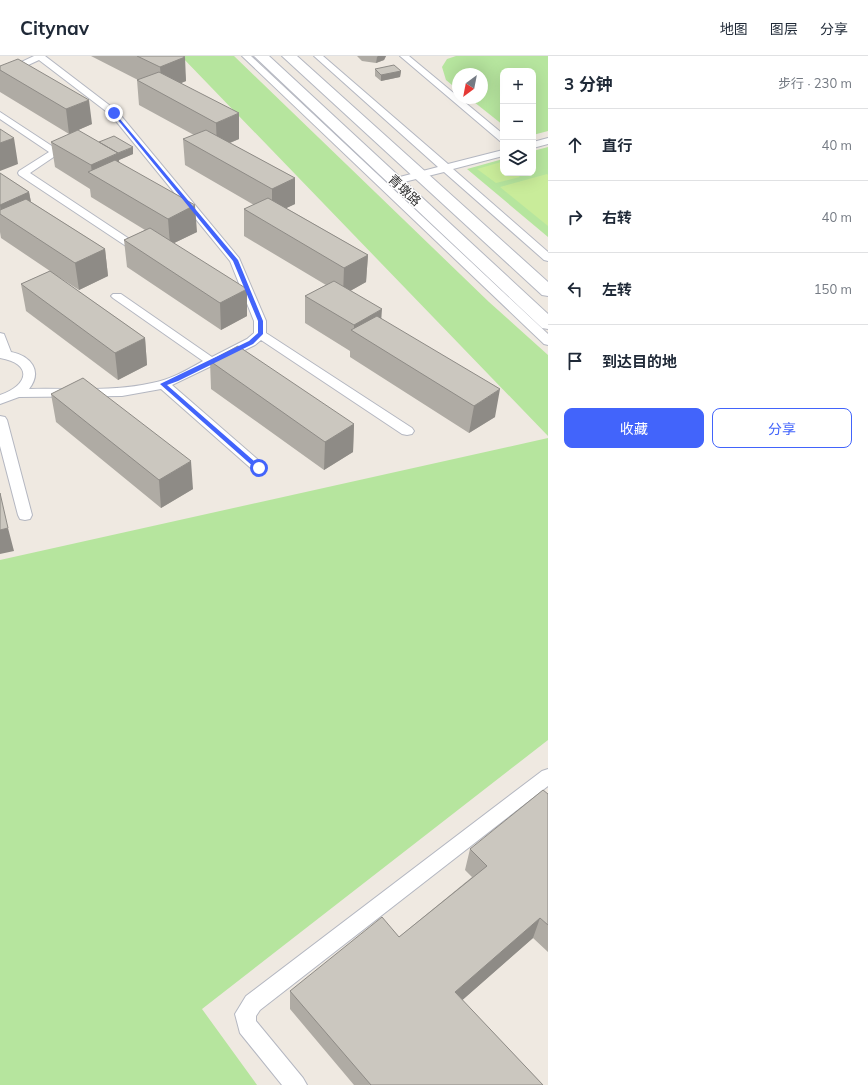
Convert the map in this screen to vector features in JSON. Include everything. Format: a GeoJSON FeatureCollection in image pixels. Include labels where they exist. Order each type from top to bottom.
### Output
{"type":"FeatureCollection","features":[{"type":"Feature","properties":{"kind":"main road","name":"青墩路"},"geometry":{"type":"LineString","coordinates":[[261,56],[548,324]]}},
{"type":"Feature","properties":{"kind":"main road","name":"青墩路"},"geometry":{"type":"LineString","coordinates":[[289,56],[548,291]]}},
{"type":"Feature","properties":{"kind":"lane"},"geometry":{"type":"LineString","coordinates":[[12,56],[25,64]]}},
{"type":"Feature","properties":{"kind":"lane"},"geometry":{"type":"LineString","coordinates":[[0,75],[40,56],[114,113],[235,260],[260,321],[260,334],[251,342],[176,380],[163,384],[122,392],[17,393]]}},
{"type":"Feature","properties":{"kind":"lane"},"geometry":{"type":"LineString","coordinates":[[246,56],[548,341]]}},
{"type":"Feature","properties":{"kind":"lane"},"geometry":{"type":"LineString","coordinates":[[318,56],[548,258]]}},
{"type":"Feature","properties":{"kind":"lane"},"geometry":{"type":"LineString","coordinates":[[404,56],[500,136]]}},
{"type":"Feature","properties":{"kind":"lane"},"geometry":{"type":"LineString","coordinates":[[0,115],[56,152],[23,173],[132,246]]}},
{"type":"Feature","properties":{"kind":"lane"},"geometry":{"type":"LineString","coordinates":[[536,144],[548,141]]}},
{"type":"Feature","properties":{"kind":"lane"},"geometry":{"type":"LineString","coordinates":[[396,181],[447,169],[500,154]]}},
{"type":"Feature","properties":{"kind":"lane"},"geometry":{"type":"LineString","coordinates":[[117,296],[212,362]]}},
{"type":"Feature","properties":{"kind":"lane"},"geometry":{"type":"LineString","coordinates":[[260,334],[408,431]]}},
{"type":"Feature","properties":{"kind":"lane"},"geometry":{"type":"LineString","coordinates":[[0,337],[3,355],[22,361],[30,370],[30,376],[26,385],[17,393],[0,400]]}},
{"type":"Feature","properties":{"kind":"lane"},"geometry":{"type":"LineString","coordinates":[[163,384],[259,468]]}},
{"type":"Feature","properties":{"kind":"lane"},"geometry":{"type":"LineString","coordinates":[[0,420],[25,516]]}},
{"type":"Feature","properties":{"kind":"lane"},"geometry":{"type":"LineString","coordinates":[[296,1085],[247,1026],[245,1014],[253,1003],[548,776]]}},
{"type":"Feature","properties":{"kind":"green space"},"geometry":{"type":"Polygon","coordinates":[[[181,56],[234,56],[489,302],[548,355],[548,436],[181,56]]]}},
{"type":"Feature","properties":{"kind":"green space"},"geometry":{"type":"Polygon","coordinates":[[[456,56],[548,56],[548,131],[536,134],[536,68],[500,68],[500,123],[477,104],[488,104],[488,68],[452,68],[452,85],[446,80],[442,67],[447,59],[456,56]]]}},
{"type":"Feature","properties":{"kind":"green space"},"geometry":{"type":"Polygon","coordinates":[[[548,147],[548,237],[467,169],[500,160],[500,176],[536,176],[536,150],[548,147]]]}},
{"type":"Feature","properties":{"kind":"green space"},"geometry":{"type":"Polygon","coordinates":[[[500,162],[500,176],[520,177],[496,183],[477,169],[500,162]]]}},
{"type":"Feature","properties":{"kind":"green space"},"geometry":{"type":"Polygon","coordinates":[[[547,174],[548,175],[548,226],[500,187],[547,174]]]}},
{"type":"Feature","properties":{"kind":"green space"},"geometry":{"type":"Polygon","coordinates":[[[548,438],[548,740],[202,1009],[257,1085],[0,1085],[0,560],[548,438]]]}},
{"type":"Feature","properties":{"kind":"building"},"geometry":{"type":"Polygon","coordinates":[[[137,56],[183,56],[185,57],[160,67],[137,56]]]}},
{"type":"Feature","properties":{"kind":"building"},"geometry":{"type":"Polygon","coordinates":[[[18,59],[89,100],[66,109],[0,70],[0,66],[18,59]]]}},
{"type":"Feature","properties":{"kind":"building"},"geometry":{"type":"Polygon","coordinates":[[[394,65],[401,71],[381,75],[375,69],[394,65]]]}},
{"type":"Feature","properties":{"kind":"building"},"geometry":{"type":"Polygon","coordinates":[[[159,72],[239,113],[216,123],[137,80],[159,72]]]}},
{"type":"Feature","properties":{"kind":"building"},"geometry":{"type":"Polygon","coordinates":[[[0,129],[14,138],[0,143],[0,129]]]}},
{"type":"Feature","properties":{"kind":"building"},"geometry":{"type":"Polygon","coordinates":[[[78,130],[118,153],[91,165],[51,142],[78,130]]]}},
{"type":"Feature","properties":{"kind":"building"},"geometry":{"type":"Polygon","coordinates":[[[206,130],[295,178],[272,189],[183,139],[206,130]]]}},
{"type":"Feature","properties":{"kind":"building"},"geometry":{"type":"Polygon","coordinates":[[[114,136],[133,147],[118,153],[99,142],[114,136]]]}},
{"type":"Feature","properties":{"kind":"building"},"geometry":{"type":"Polygon","coordinates":[[[115,160],[195,205],[168,219],[88,172],[115,160]]]}},
{"type":"Feature","properties":{"kind":"building"},"geometry":{"type":"Polygon","coordinates":[[[0,173],[29,192],[0,205],[0,173]]]}},
{"type":"Feature","properties":{"kind":"building"},"geometry":{"type":"Polygon","coordinates":[[[268,198],[368,255],[344,268],[244,209],[268,198]]]}},
{"type":"Feature","properties":{"kind":"building"},"geometry":{"type":"Polygon","coordinates":[[[26,199],[105,249],[75,263],[0,214],[0,210],[26,199]]]}},
{"type":"Feature","properties":{"kind":"building"},"geometry":{"type":"Polygon","coordinates":[[[150,228],[247,289],[220,303],[124,240],[150,228]]]}},
{"type":"Feature","properties":{"kind":"building"},"geometry":{"type":"Polygon","coordinates":[[[50,271],[145,338],[115,353],[21,284],[50,271]]]}},
{"type":"Feature","properties":{"kind":"building"},"geometry":{"type":"Polygon","coordinates":[[[334,281],[382,309],[354,325],[305,296],[334,281]]]}},
{"type":"Feature","properties":{"kind":"building"},"geometry":{"type":"Polygon","coordinates":[[[377,316],[500,389],[474,406],[351,330],[377,316]]]}},
{"type":"Feature","properties":{"kind":"building"},"geometry":{"type":"Polygon","coordinates":[[[238,346],[354,424],[325,442],[210,361],[238,346]]]}},
{"type":"Feature","properties":{"kind":"building"},"geometry":{"type":"Polygon","coordinates":[[[83,378],[191,461],[159,480],[51,394],[83,378]]]}},
{"type":"Feature","properties":{"kind":"building"},"geometry":{"type":"Polygon","coordinates":[[[0,493],[8,528],[0,530],[0,493]]]}},
{"type":"Feature","properties":{"kind":"building"},"geometry":{"type":"Polygon","coordinates":[[[543,790],[548,794],[548,925],[540,918],[455,992],[543,1085],[371,1085],[290,991],[382,917],[399,937],[487,866],[470,849],[543,790]]]}},
{"type":"Feature","properties":{"kind":"route"},"geometry":{"type":"LineString","coordinates":[[114,113],[235,260],[260,321],[260,334],[251,342],[176,380],[163,384],[259,468]]}}]}
